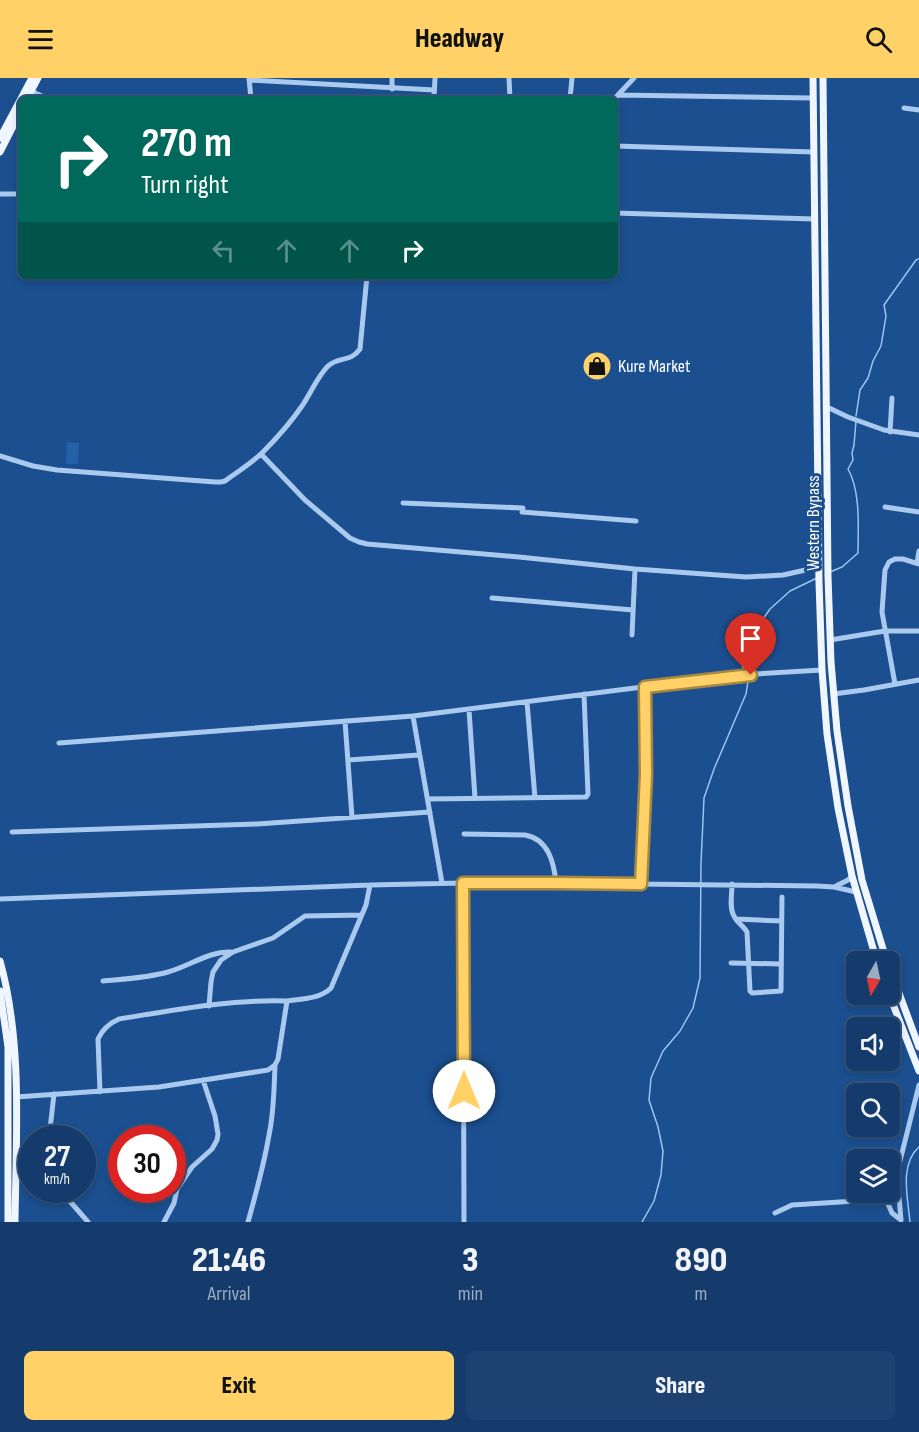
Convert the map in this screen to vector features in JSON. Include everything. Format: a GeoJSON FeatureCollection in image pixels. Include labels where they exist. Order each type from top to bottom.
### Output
{"type":"FeatureCollection","features":[{"type":"Feature","properties":{"kind":"main road"},"geometry":{"type":"LineString","coordinates":[[22,96],[32,78]]}},
{"type":"Feature","properties":{"kind":"main road"},"geometry":{"type":"LineString","coordinates":[[29,96],[38,78]]}},
{"type":"Feature","properties":{"kind":"main road","name":"Western Bypass"},"geometry":{"type":"LineString","coordinates":[[813,78],[822,670],[832,768],[852,876],[874,951]]}},
{"type":"Feature","properties":{"kind":"main road","name":"Western Bypass"},"geometry":{"type":"LineString","coordinates":[[824,78],[828,576],[833,694],[841,766],[854,840],[862,880],[884,951]]}},
{"type":"Feature","properties":{"kind":"main road"},"geometry":{"type":"LineString","coordinates":[[0,137],[18,104]]}},
{"type":"Feature","properties":{"kind":"main road"},"geometry":{"type":"LineString","coordinates":[[0,152],[18,117]]}},
{"type":"Feature","properties":{"kind":"main road"},"geometry":{"type":"LineString","coordinates":[[0,960],[12,1022],[16,1097],[15,1222]]}},
{"type":"Feature","properties":{"kind":"main road"},"geometry":{"type":"LineString","coordinates":[[0,991],[4,1047],[8,1222]]}},
{"type":"Feature","properties":{"kind":"main road"},"geometry":{"type":"LineString","coordinates":[[900,996],[919,1047]]}},
{"type":"Feature","properties":{"kind":"main road"},"geometry":{"type":"LineString","coordinates":[[893,1005],[919,1071]]}},
{"type":"Feature","properties":{"kind":"street"},"geometry":{"type":"LineString","coordinates":[[346,85],[347,78]]}},
{"type":"Feature","properties":{"kind":"street"},"geometry":{"type":"LineString","coordinates":[[392,78],[392,89]]}},
{"type":"Feature","properties":{"kind":"street"},"geometry":{"type":"LineString","coordinates":[[434,96],[435,78]]}},
{"type":"Feature","properties":{"kind":"street"},"geometry":{"type":"LineString","coordinates":[[509,78],[510,96]]}},
{"type":"Feature","properties":{"kind":"street"},"geometry":{"type":"LineString","coordinates":[[570,96],[572,78]]}},
{"type":"Feature","properties":{"kind":"street"},"geometry":{"type":"LineString","coordinates":[[617,96],[634,78]]}},
{"type":"Feature","properties":{"kind":"street"},"geometry":{"type":"LineString","coordinates":[[251,96],[249,79],[434,90]]}},
{"type":"Feature","properties":{"kind":"street"},"geometry":{"type":"LineString","coordinates":[[31,92],[41,96]]}},
{"type":"Feature","properties":{"kind":"street"},"geometry":{"type":"LineString","coordinates":[[618,97],[813,98]]}},
{"type":"Feature","properties":{"kind":"street"},"geometry":{"type":"LineString","coordinates":[[904,108],[919,110]]}},
{"type":"Feature","properties":{"kind":"street"},"geometry":{"type":"LineString","coordinates":[[618,146],[814,152]]}},
{"type":"Feature","properties":{"kind":"street"},"geometry":{"type":"LineString","coordinates":[[0,194],[18,194]]}},
{"type":"Feature","properties":{"kind":"street"},"geometry":{"type":"LineString","coordinates":[[618,213],[815,219]]}},
{"type":"Feature","properties":{"kind":"street"},"geometry":{"type":"LineString","coordinates":[[0,456],[33,466],[57,470],[225,481],[261,454],[302,406],[327,367],[337,361],[351,358],[358,352],[367,279]]}},
{"type":"Feature","properties":{"kind":"street"},"geometry":{"type":"LineString","coordinates":[[890,432],[892,398]]}},
{"type":"Feature","properties":{"kind":"street"},"geometry":{"type":"LineString","coordinates":[[827,407],[890,432],[919,435]]}},
{"type":"Feature","properties":{"kind":"street"},"geometry":{"type":"LineString","coordinates":[[261,454],[305,500],[350,538],[358,542],[635,569],[762,577],[819,570]]}},
{"type":"Feature","properties":{"kind":"street"},"geometry":{"type":"LineString","coordinates":[[403,503],[522,510],[636,521]]}},
{"type":"Feature","properties":{"kind":"street"},"geometry":{"type":"LineString","coordinates":[[885,507],[919,512]]}},
{"type":"Feature","properties":{"kind":"street"},"geometry":{"type":"LineString","coordinates":[[895,684],[882,612],[885,570],[889,562],[895,559],[918,563],[919,551]]}},
{"type":"Feature","properties":{"kind":"street"},"geometry":{"type":"LineString","coordinates":[[632,634],[635,569]]}},
{"type":"Feature","properties":{"kind":"street"},"geometry":{"type":"LineString","coordinates":[[492,598],[633,610]]}},
{"type":"Feature","properties":{"kind":"street"},"geometry":{"type":"LineString","coordinates":[[830,640],[885,631],[919,631]]}},
{"type":"Feature","properties":{"kind":"street"},"geometry":{"type":"LineString","coordinates":[[59,742],[412,716],[740,675],[822,670]]}},
{"type":"Feature","properties":{"kind":"street"},"geometry":{"type":"LineString","coordinates":[[833,694],[919,680]]}},
{"type":"Feature","properties":{"kind":"street"},"geometry":{"type":"LineString","coordinates":[[641,884],[646,774],[645,687]]}},
{"type":"Feature","properties":{"kind":"street"},"geometry":{"type":"LineString","coordinates":[[428,799],[584,798],[588,794],[584,694]]}},
{"type":"Feature","properties":{"kind":"street"},"geometry":{"type":"LineString","coordinates":[[527,702],[535,798]]}},
{"type":"Feature","properties":{"kind":"street"},"geometry":{"type":"LineString","coordinates":[[469,710],[476,798]]}},
{"type":"Feature","properties":{"kind":"street"},"geometry":{"type":"LineString","coordinates":[[412,716],[442,883]]}},
{"type":"Feature","properties":{"kind":"street"},"geometry":{"type":"LineString","coordinates":[[345,721],[352,817]]}},
{"type":"Feature","properties":{"kind":"street"},"geometry":{"type":"LineString","coordinates":[[348,760],[419,755]]}},
{"type":"Feature","properties":{"kind":"street"},"geometry":{"type":"LineString","coordinates":[[12,832],[258,824],[430,812]]}},
{"type":"Feature","properties":{"kind":"street"},"geometry":{"type":"LineString","coordinates":[[464,834],[532,836],[543,844],[553,861],[556,883]]}},
{"type":"Feature","properties":{"kind":"street"},"geometry":{"type":"LineString","coordinates":[[834,887],[852,876]]}},
{"type":"Feature","properties":{"kind":"street"},"geometry":{"type":"LineString","coordinates":[[0,898],[442,883],[834,887],[856,892]]}},
{"type":"Feature","properties":{"kind":"street"},"geometry":{"type":"LineString","coordinates":[[463,883],[464,1222]]}},
{"type":"Feature","properties":{"kind":"street"},"geometry":{"type":"LineString","coordinates":[[100,1092],[98,1039],[101,1032],[112,1022],[147,1014],[264,1000],[287,1001],[326,993],[331,988],[362,915],[370,885]]}},
{"type":"Feature","properties":{"kind":"street"},"geometry":{"type":"LineString","coordinates":[[732,885],[732,912],[747,929],[750,991],[754,993],[782,991],[782,897]]}},
{"type":"Feature","properties":{"kind":"street"},"geometry":{"type":"LineString","coordinates":[[209,1006],[210,982],[213,972],[221,960],[233,952],[273,938],[305,916],[362,915]]}},
{"type":"Feature","properties":{"kind":"street"},"geometry":{"type":"LineString","coordinates":[[736,919],[782,921]]}},
{"type":"Feature","properties":{"kind":"street"},"geometry":{"type":"LineString","coordinates":[[103,981],[165,973],[214,953],[233,952]]}},
{"type":"Feature","properties":{"kind":"street"},"geometry":{"type":"LineString","coordinates":[[730,963],[781,964]]}},
{"type":"Feature","properties":{"kind":"street"},"geometry":{"type":"LineString","coordinates":[[248,1222],[270,1133],[275,1065],[280,1054],[287,1001]]}},
{"type":"Feature","properties":{"kind":"street"},"geometry":{"type":"LineString","coordinates":[[16,1097],[159,1087],[268,1070],[275,1065]]}},
{"type":"Feature","properties":{"kind":"street"},"geometry":{"type":"LineString","coordinates":[[164,1222],[174,1203],[177,1189],[192,1167],[212,1149],[217,1140],[215,1116],[203,1080]]}},
{"type":"Feature","properties":{"kind":"street"},"geometry":{"type":"LineString","coordinates":[[901,1221],[897,1173],[919,1085]]}},
{"type":"Feature","properties":{"kind":"street"},"geometry":{"type":"LineString","coordinates":[[50,1125],[54,1094]]}},
{"type":"Feature","properties":{"kind":"street"},"geometry":{"type":"LineString","coordinates":[[775,1213],[792,1205],[856,1201],[881,1195],[885,1197],[892,1213],[901,1221]]}},
{"type":"Feature","properties":{"kind":"street"},"geometry":{"type":"LineString","coordinates":[[71,1203],[88,1222]]}},
{"type":"Feature","properties":{"kind":"shaded area"},"geometry":{"type":"Polygon","coordinates":[[[67,442],[79,443],[78,464],[66,464],[67,442]]]}},
{"type":"Feature","properties":{"kind":"waterway"},"geometry":{"type":"LineString","coordinates":[[856,416],[860,390],[868,378],[881,346],[886,316],[884,305],[919,259]]}},
{"type":"Feature","properties":{"kind":"waterway"},"geometry":{"type":"LineString","coordinates":[[830,572],[842,567],[858,553],[857,499],[848,469],[853,460],[856,421]]}},
{"type":"Feature","properties":{"kind":"waterway"},"geometry":{"type":"LineString","coordinates":[[642,1222],[654,1201],[661,1175],[663,1151],[649,1100],[651,1078],[663,1051],[680,1031],[693,1008],[700,978],[704,798],[746,694],[748,681],[742,665],[742,655],[753,648],[750,633],[758,621],[763,619],[770,609],[790,591],[817,578]]}},
{"type":"Feature","properties":{"kind":"waterway"},"geometry":{"type":"LineString","coordinates":[[910,1222],[907,1172],[913,1154],[919,1147]]}},
{"type":"Feature","properties":{"kind":"place","name":"Kure Market"},"geometry":{"type":"Point","coordinates":[597,366]}},
{"type":"Feature","properties":{"kind":"route"},"geometry":{"type":"LineString","coordinates":[[464,1091],[463,883],[641,884],[646,774],[645,687],[751,675]]}}]}
